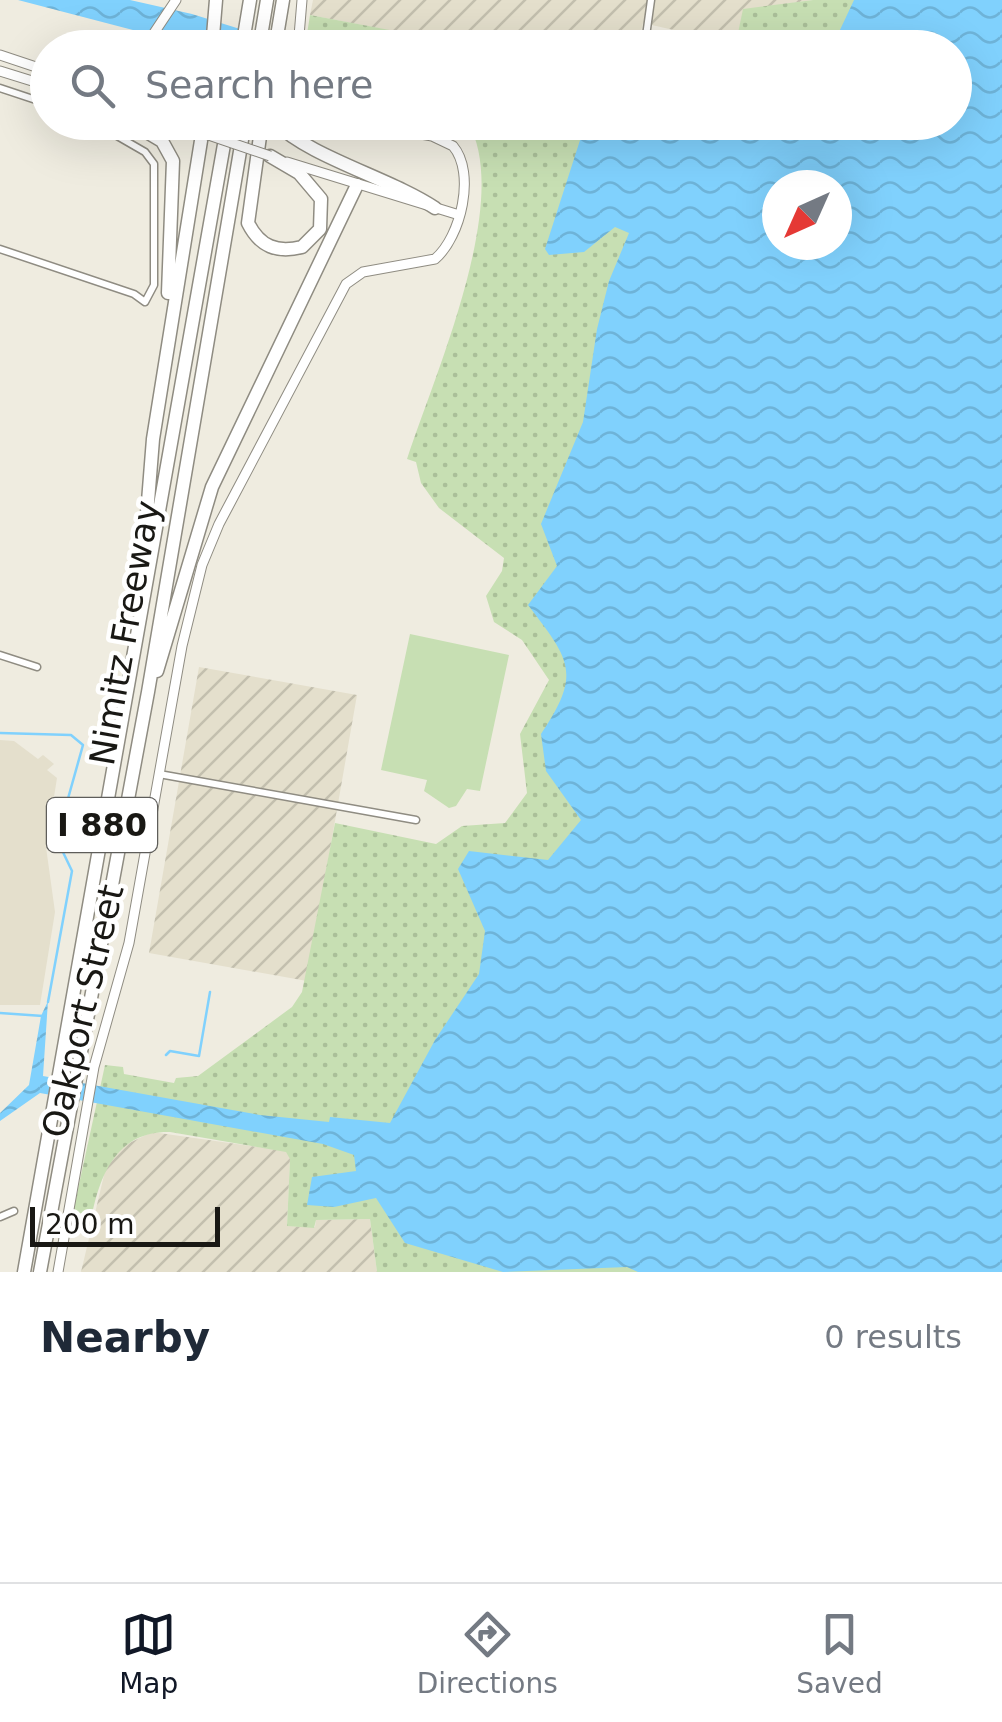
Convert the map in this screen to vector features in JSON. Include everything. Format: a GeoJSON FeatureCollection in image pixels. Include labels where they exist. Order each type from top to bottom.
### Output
{"type":"FeatureCollection","features":[{"type":"Feature","properties":{"kind":"highway"},"geometry":{"type":"LineString","coordinates":[[214,30],[216,0]]}},
{"type":"Feature","properties":{"kind":"highway"},"geometry":{"type":"LineString","coordinates":[[245,30],[250,0]]}},
{"type":"Feature","properties":{"kind":"highway"},"geometry":{"type":"LineString","coordinates":[[262,30],[267,0]]}},
{"type":"Feature","properties":{"kind":"highway"},"geometry":{"type":"LineString","coordinates":[[278,30],[283,0]]}},
{"type":"Feature","properties":{"kind":"highway"},"geometry":{"type":"LineString","coordinates":[[159,140],[174,170],[168,337]]}},
{"type":"Feature","properties":{"kind":"highway"},"geometry":{"type":"LineString","coordinates":[[145,576],[143,530],[168,337],[201,140]]}},
{"type":"Feature","properties":{"kind":"highway","name":"Nimitz Freeway"},"geometry":{"type":"LineString","coordinates":[[24,1272],[225,140]]}},
{"type":"Feature","properties":{"kind":"highway","name":"Nimitz Freeway"},"geometry":{"type":"LineString","coordinates":[[40,1272],[148,692],[242,140]]}},
{"type":"Feature","properties":{"kind":"highway"},"geometry":{"type":"LineString","coordinates":[[260,140],[248,223],[255,236],[276,250],[302,247],[320,229],[321,200],[299,173],[270,156]]}},
{"type":"Feature","properties":{"kind":"highway"},"geometry":{"type":"LineString","coordinates":[[300,140],[435,208]]}},
{"type":"Feature","properties":{"kind":"highway"},"geometry":{"type":"LineString","coordinates":[[148,692],[212,487],[357,185]]}},
{"type":"Feature","properties":{"kind":"main road"},"geometry":{"type":"LineString","coordinates":[[156,30],[176,0]]}},
{"type":"Feature","properties":{"kind":"main road"},"geometry":{"type":"LineString","coordinates":[[299,30],[302,0]]}},
{"type":"Feature","properties":{"kind":"main road"},"geometry":{"type":"LineString","coordinates":[[0,56],[30,73]]}},
{"type":"Feature","properties":{"kind":"main road"},"geometry":{"type":"LineString","coordinates":[[0,71],[30,78]]}},
{"type":"Feature","properties":{"kind":"main road"},"geometry":{"type":"LineString","coordinates":[[223,140],[456,214]]}},
{"type":"Feature","properties":{"kind":"main road","name":"Oakport Street"},"geometry":{"type":"LineString","coordinates":[[58,1272],[91,1080],[129,943],[187,621],[206,551],[341,292],[363,272],[435,259],[447,245],[466,175],[453,146],[440,140]]}},
{"type":"Feature","properties":{"kind":"street"},"geometry":{"type":"LineString","coordinates":[[647,30],[651,0]]}},
{"type":"Feature","properties":{"kind":"street"},"geometry":{"type":"LineString","coordinates":[[0,88],[30,98]]}},
{"type":"Feature","properties":{"kind":"street"},"geometry":{"type":"LineString","coordinates":[[0,249],[145,302],[151,293],[154,164],[145,152],[124,140]]}},
{"type":"Feature","properties":{"kind":"street"},"geometry":{"type":"LineString","coordinates":[[0,655],[37,668]]}},
{"type":"Feature","properties":{"kind":"street"},"geometry":{"type":"LineString","coordinates":[[160,774],[416,820]]}},
{"type":"Feature","properties":{"kind":"street"},"geometry":{"type":"LineString","coordinates":[[0,1216],[14,1212]]}},
{"type":"Feature","properties":{"kind":"shaded area"},"geometry":{"type":"Polygon","coordinates":[[[313,0],[813,0],[744,10],[739,30],[674,30],[643,23],[641,30],[388,30],[310,15],[313,0]]]}},
{"type":"Feature","properties":{"kind":"shaded area"},"geometry":{"type":"Polygon","coordinates":[[[199,667],[357,695],[307,981],[149,953],[199,667]]]}},
{"type":"Feature","properties":{"kind":"shaded area"},"geometry":{"type":"Polygon","coordinates":[[[0,740],[14,741],[38,759],[43,755],[54,764],[47,770],[57,778],[46,847],[55,912],[40,1005],[0,1005],[0,740]]]}},
{"type":"Feature","properties":{"kind":"shaded area"},"geometry":{"type":"Polygon","coordinates":[[[152,1132],[286,1151],[290,1158],[287,1226],[315,1227],[316,1220],[370,1219],[377,1272],[81,1272],[105,1171],[119,1148],[152,1132]]]}},
{"type":"Feature","properties":{"kind":"green space"},"geometry":{"type":"Polygon","coordinates":[[[813,0],[1002,0],[966,1272],[377,1272],[370,1219],[316,1220],[314,1228],[287,1226],[290,1159],[286,1152],[170,1132],[152,1133],[125,1146],[107,1169],[92,1215],[73,1212],[105,1065],[123,1067],[124,1074],[174,1083],[176,1078],[198,1076],[292,1007],[302,992],[335,823],[436,844],[462,826],[505,823],[527,793],[520,734],[549,680],[522,640],[494,622],[486,596],[502,571],[504,558],[439,508],[421,483],[416,462],[407,459],[450,337],[476,241],[481,196],[479,156],[474,140],[972,140],[972,30],[739,30],[743,9],[813,0]]]}},
{"type":"Feature","properties":{"kind":"green space"},"geometry":{"type":"Polygon","coordinates":[[[310,15],[390,30],[308,30],[310,15]]]}},
{"type":"Feature","properties":{"kind":"green space"},"geometry":{"type":"Polygon","coordinates":[[[410,634],[509,655],[480,791],[467,789],[456,806],[449,808],[424,791],[427,780],[381,770],[410,634]]]}},
{"type":"Feature","properties":{"kind":"water"},"geometry":{"type":"Polygon","coordinates":[[[18,0],[130,0],[243,30],[133,30],[18,0]]]}},
{"type":"Feature","properties":{"kind":"water"},"geometry":{"type":"Polygon","coordinates":[[[854,0],[1002,0],[1002,1272],[638,1272],[627,1267],[503,1272],[405,1243],[376,1198],[334,1207],[307,1205],[312,1177],[356,1171],[354,1155],[323,1144],[40,1093],[0,1121],[0,1113],[29,1085],[41,1016],[48,1001],[43,1076],[260,1115],[390,1123],[435,1040],[479,974],[485,931],[458,869],[469,851],[548,860],[581,820],[546,771],[541,734],[562,696],[566,667],[554,640],[528,605],[557,566],[541,524],[583,422],[597,329],[609,281],[629,233],[615,227],[584,252],[549,255],[545,249],[580,140],[972,140],[972,30],[840,30],[854,0]]]}},
{"type":"Feature","properties":{"kind":"waterway"},"geometry":{"type":"LineString","coordinates":[[0,733],[71,735],[83,745],[62,820],[61,848],[72,871],[48,1002]]}},
{"type":"Feature","properties":{"kind":"waterway"},"geometry":{"type":"LineString","coordinates":[[166,1055],[170,1051],[199,1056],[210,992]]}},
{"type":"Feature","properties":{"kind":"waterway"},"geometry":{"type":"LineString","coordinates":[[0,1013],[43,1016]]}}]}
